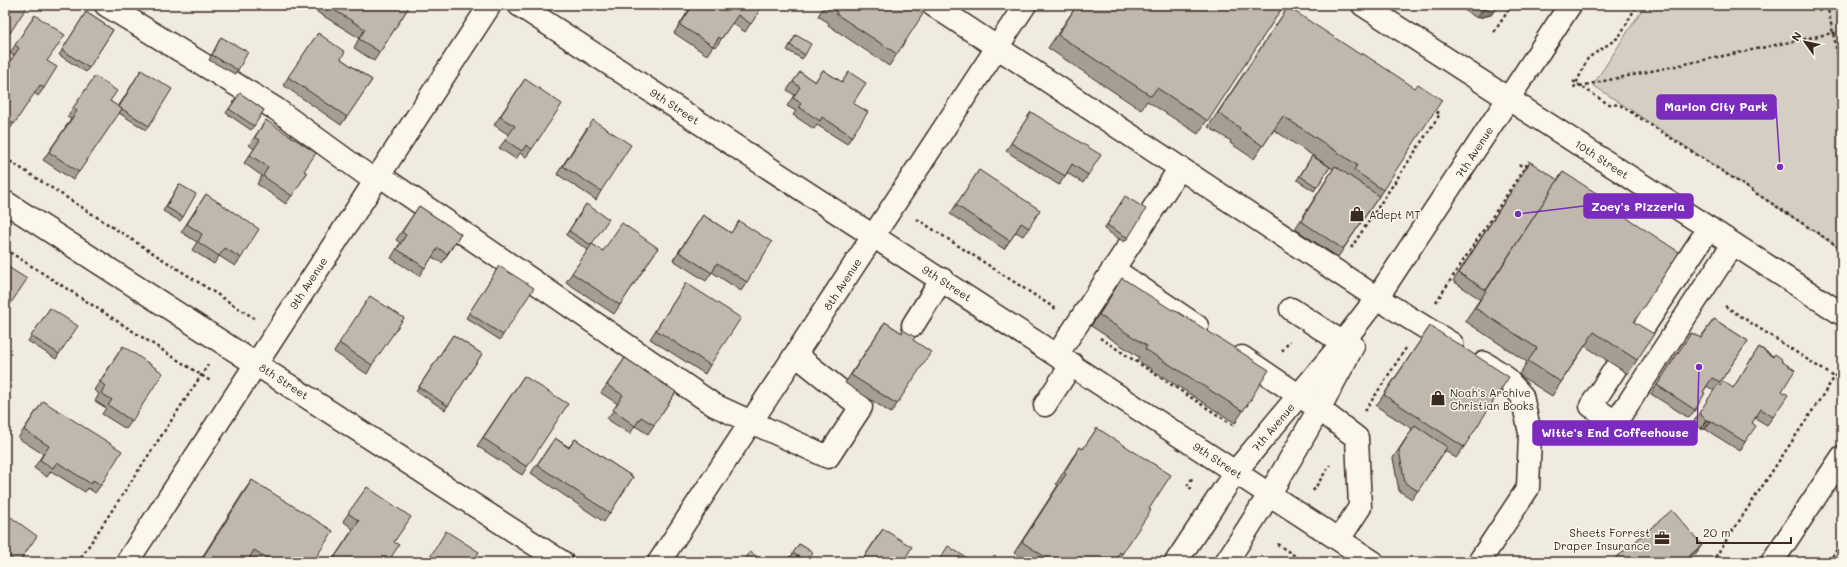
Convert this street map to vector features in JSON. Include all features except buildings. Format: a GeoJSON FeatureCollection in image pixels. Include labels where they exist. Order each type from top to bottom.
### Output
{"type":"FeatureCollection","features":[{"type":"Feature","properties":{"kind":"street"},"geometry":{"type":"LineString","coordinates":[[106,5],[276,109],[714,405],[752,421],[828,457],[861,407],[796,355]]}},
{"type":"Feature","properties":{"kind":"street","name":"9th Avenue"},"geometry":{"type":"LineString","coordinates":[[134,560],[257,363],[490,5]]}},
{"type":"Feature","properties":{"kind":"street","name":"9th Street"},"geometry":{"type":"LineString","coordinates":[[519,5],[942,279],[1373,562]]}},
{"type":"Feature","properties":{"kind":"street"},"geometry":{"type":"LineString","coordinates":[[933,5],[1377,298],[1502,374],[1522,396],[1530,433],[1528,488],[1479,562]]}},
{"type":"Feature","properties":{"kind":"street","name":"8th Avenue"},"geometry":{"type":"LineString","coordinates":[[659,562],[1025,5]]}},
{"type":"Feature","properties":{"kind":"street","name":"10th Street"},"geometry":{"type":"LineString","coordinates":[[1363,5],[1842,314]]}},
{"type":"Feature","properties":{"kind":"street","name":"7th Avenue"},"geometry":{"type":"LineString","coordinates":[[1226,562],[1271,494],[1319,409],[1347,345],[1570,5]]}},
{"type":"Feature","properties":{"kind":"street"},"geometry":{"type":"LineString","coordinates":[[1044,405],[1078,323],[1180,168]]}},
{"type":"Feature","properties":{"kind":"street","name":"8th Street"},"geometry":{"type":"LineString","coordinates":[[5,202],[257,363],[562,562]]}},
{"type":"Feature","properties":{"kind":"street"},"geometry":{"type":"LineString","coordinates":[[1635,340],[1709,228]]}},
{"type":"Feature","properties":{"kind":"street"},"geometry":{"type":"LineString","coordinates":[[1615,369],[1592,406],[1616,422],[1734,244]]}},
{"type":"Feature","properties":{"kind":"street"},"geometry":{"type":"LineString","coordinates":[[1113,269],[1319,409],[1357,438],[1360,507],[1339,539]]}},
{"type":"Feature","properties":{"kind":"street"},"geometry":{"type":"LineString","coordinates":[[913,325],[942,279]]}},
{"type":"Feature","properties":{"kind":"street"},"geometry":{"type":"LineString","coordinates":[[1298,313],[1347,345]]}},
{"type":"Feature","properties":{"kind":"street","name":"7th Avenue"},"geometry":{"type":"LineString","coordinates":[[1176,562],[1236,471],[1299,396],[1347,345]]}},
{"type":"Feature","properties":{"kind":"street"},"geometry":{"type":"LineString","coordinates":[[1777,560],[1842,456]]}},
{"type":"Feature","properties":{"kind":"path"},"geometry":{"type":"LineString","coordinates":[[1494,32],[1512,5]]}},
{"type":"Feature","properties":{"kind":"path"},"geometry":{"type":"LineString","coordinates":[[1578,85],[1588,58],[1619,37],[1637,5]]}},
{"type":"Feature","properties":{"kind":"path"},"geometry":{"type":"LineString","coordinates":[[1827,5],[1842,75]]}},
{"type":"Feature","properties":{"kind":"path"},"geometry":{"type":"LineString","coordinates":[[1574,88],[1578,85],[1842,31]]}},
{"type":"Feature","properties":{"kind":"path"},"geometry":{"type":"LineString","coordinates":[[1833,33],[1842,38]]}},
{"type":"Feature","properties":{"kind":"path"},"geometry":{"type":"LineString","coordinates":[[1573,81],[1608,104],[1620,105],[1842,249]]}},
{"type":"Feature","properties":{"kind":"path"},"geometry":{"type":"LineString","coordinates":[[1336,271],[1440,114],[1427,106]]}},
{"type":"Feature","properties":{"kind":"path"},"geometry":{"type":"LineString","coordinates":[[5,158],[259,322]]}},
{"type":"Feature","properties":{"kind":"path"},"geometry":{"type":"LineString","coordinates":[[1519,164],[1524,168]]}},
{"type":"Feature","properties":{"kind":"path"},"geometry":{"type":"LineString","coordinates":[[914,216],[1233,425],[1268,374],[1298,313]]}},
{"type":"Feature","properties":{"kind":"path"},"geometry":{"type":"LineString","coordinates":[[5,249],[218,386]]}},
{"type":"Feature","properties":{"kind":"path"},"geometry":{"type":"LineString","coordinates":[[78,562],[211,359]]}},
{"type":"Feature","properties":{"kind":"path"},"geometry":{"type":"LineString","coordinates":[[1712,562],[1842,366]]}},
{"type":"Feature","properties":{"kind":"path"},"geometry":{"type":"LineString","coordinates":[[1835,377],[1842,382]]}},
{"type":"Feature","properties":{"kind":"path"},"geometry":{"type":"LineString","coordinates":[[1829,562],[1842,541]]}},
{"type":"Feature","properties":{"kind":"path"},"geometry":{"type":"LineString","coordinates":[[1277,544],[1304,562]]}},
{"type":"Feature","properties":{"kind":"shaded area"},"geometry":{"type":"Polygon","coordinates":[[[1645,5],[1842,5],[1842,250],[1593,85],[1645,5]]]}},
{"type":"Feature","properties":{"kind":"place","name":"Marion City Park"},"geometry":{"type":"Point","coordinates":[1780,167]}},
{"type":"Feature","properties":{"kind":"place","name":"Adept MT"},"geometry":{"type":"Point","coordinates":[1357,214]}},
{"type":"Feature","properties":{"kind":"place","name":"Zoey's Pizzeria"},"geometry":{"type":"Point","coordinates":[1518,214]}},
{"type":"Feature","properties":{"kind":"place","name":"Witte's End Coffeehouse"},"geometry":{"type":"Point","coordinates":[1699,367]}},
{"type":"Feature","properties":{"kind":"place","name":"Noah's Archive Christian Books"},"geometry":{"type":"Point","coordinates":[1438,398]}},
{"type":"Feature","properties":{"kind":"place","name":"Sheets Forrest Draper Insurance"},"geometry":{"type":"Point","coordinates":[1662,538]}}]}
